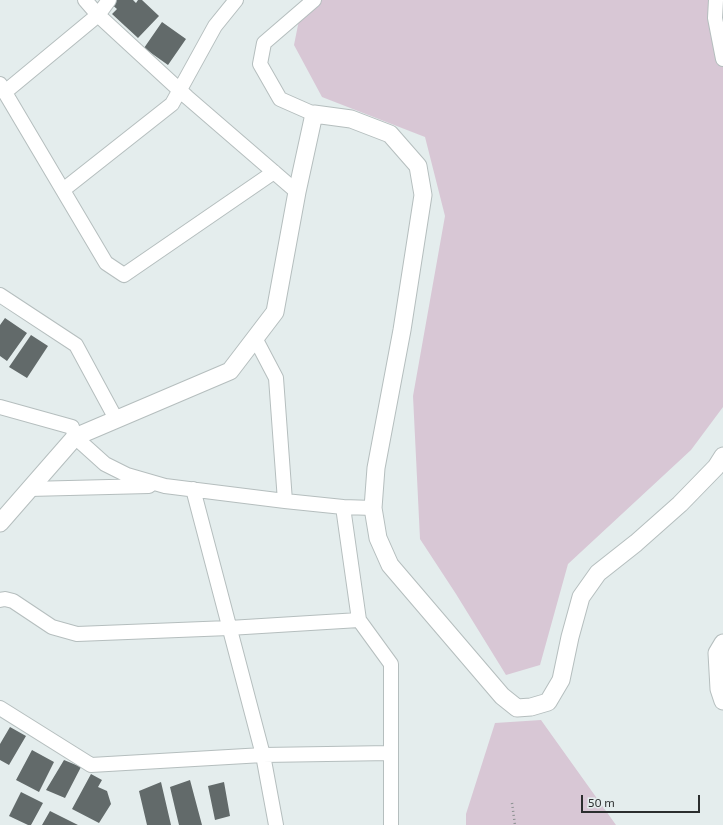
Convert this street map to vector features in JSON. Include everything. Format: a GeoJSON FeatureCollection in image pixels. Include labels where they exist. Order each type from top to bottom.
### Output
{"type":"FeatureCollection","features":[{"type":"Feature","properties":{"kind":"street"},"geometry":{"type":"LineString","coordinates":[[85,0],[98,15],[179,90],[297,192]]}},
{"type":"Feature","properties":{"kind":"street"},"geometry":{"type":"LineString","coordinates":[[109,0],[98,15],[2,88],[106,263],[124,275],[274,172]]}},
{"type":"Feature","properties":{"kind":"street"},"geometry":{"type":"LineString","coordinates":[[63,190],[172,104],[215,26],[236,0]]}},
{"type":"Feature","properties":{"kind":"street"},"geometry":{"type":"LineString","coordinates":[[314,0],[264,43],[260,64],[280,99],[314,114],[351,119],[390,134],[418,166],[423,195],[402,330],[376,468],[373,508],[378,538],[390,565],[502,696],[517,708],[531,707],[548,702],[561,680],[570,637],[581,597],[598,574],[680,504],[716,467],[723,456]]}},
{"type":"Feature","properties":{"kind":"street"},"geometry":{"type":"LineString","coordinates":[[716,0],[715,18],[723,58]]}},
{"type":"Feature","properties":{"kind":"street"},"geometry":{"type":"LineString","coordinates":[[0,523],[75,437],[230,371],[275,312],[297,192],[314,114]]}},
{"type":"Feature","properties":{"kind":"street"},"geometry":{"type":"LineString","coordinates":[[0,295],[76,345],[116,419]]}},
{"type":"Feature","properties":{"kind":"street"},"geometry":{"type":"LineString","coordinates":[[255,338],[276,378],[285,501]]}},
{"type":"Feature","properties":{"kind":"street"},"geometry":{"type":"LineString","coordinates":[[0,407],[72,427],[75,437],[105,464],[127,476],[165,486]]}},
{"type":"Feature","properties":{"kind":"street"},"geometry":{"type":"LineString","coordinates":[[29,489],[165,486],[285,501],[344,507],[373,508]]}},
{"type":"Feature","properties":{"kind":"street"},"geometry":{"type":"LineString","coordinates":[[193,489],[263,755],[276,825]]}},
{"type":"Feature","properties":{"kind":"street"},"geometry":{"type":"LineString","coordinates":[[344,507],[359,620],[391,664],[391,825]]}},
{"type":"Feature","properties":{"kind":"street"},"geometry":{"type":"LineString","coordinates":[[0,600],[13,601],[52,627],[77,634],[229,628],[359,620]]}},
{"type":"Feature","properties":{"kind":"street"},"geometry":{"type":"LineString","coordinates":[[723,643],[717,653],[719,689],[723,702]]}},
{"type":"Feature","properties":{"kind":"street"},"geometry":{"type":"LineString","coordinates":[[0,708],[91,765],[263,755],[391,753]]}},
{"type":"Feature","properties":{"kind":"path"},"geometry":{"type":"LineString","coordinates":[[512,803],[515,825]]}},
{"type":"Feature","properties":{"kind":"shaded area"},"geometry":{"type":"Polygon","coordinates":[[[303,0],[723,0],[723,407],[691,450],[568,564],[540,665],[506,675],[420,539],[413,396],[445,216],[425,137],[322,97],[294,45],[303,0]]]}},
{"type":"Feature","properties":{"kind":"shaded area"},"geometry":{"type":"Polygon","coordinates":[[[541,720],[616,825],[466,825],[466,814],[495,723],[541,720]]]}},
{"type":"Feature","properties":{"kind":"building"},"geometry":{"type":"Polygon","coordinates":[[[113,0],[133,0],[136,3],[138,0],[142,0],[159,16],[138,38],[112,14],[117,9],[110,3],[113,0]]]}},
{"type":"Feature","properties":{"kind":"building"},"geometry":{"type":"Polygon","coordinates":[[[162,22],[186,39],[168,65],[144,48],[162,22]]]}},
{"type":"Feature","properties":{"kind":"building"},"geometry":{"type":"Polygon","coordinates":[[[5,318],[27,333],[7,361],[0,356],[0,325],[5,318]]]}},
{"type":"Feature","properties":{"kind":"building"},"geometry":{"type":"Polygon","coordinates":[[[31,335],[48,346],[27,378],[9,367],[31,335]]]}},
{"type":"Feature","properties":{"kind":"building"},"geometry":{"type":"Polygon","coordinates":[[[10,727],[26,736],[9,765],[0,760],[0,744],[10,727]]]}},
{"type":"Feature","properties":{"kind":"building"},"geometry":{"type":"Polygon","coordinates":[[[32,750],[54,762],[39,792],[16,780],[32,750]]]}},
{"type":"Feature","properties":{"kind":"building"},"geometry":{"type":"Polygon","coordinates":[[[64,760],[81,767],[65,798],[46,790],[64,760]]]}},
{"type":"Feature","properties":{"kind":"building"},"geometry":{"type":"Polygon","coordinates":[[[91,774],[102,780],[98,787],[107,791],[111,804],[99,823],[72,809],[91,774]]]}},
{"type":"Feature","properties":{"kind":"building"},"geometry":{"type":"Polygon","coordinates":[[[190,780],[202,825],[179,825],[170,787],[190,780]]]}},
{"type":"Feature","properties":{"kind":"building"},"geometry":{"type":"Polygon","coordinates":[[[161,782],[171,825],[147,825],[139,791],[161,782]]]}},
{"type":"Feature","properties":{"kind":"building"},"geometry":{"type":"Polygon","coordinates":[[[224,782],[230,816],[215,820],[208,786],[224,782]]]}},
{"type":"Feature","properties":{"kind":"building"},"geometry":{"type":"Polygon","coordinates":[[[21,792],[43,803],[31,825],[9,816],[21,792]]]}},
{"type":"Feature","properties":{"kind":"building"},"geometry":{"type":"Polygon","coordinates":[[[50,811],[78,825],[42,825],[50,811]]]}}]}
